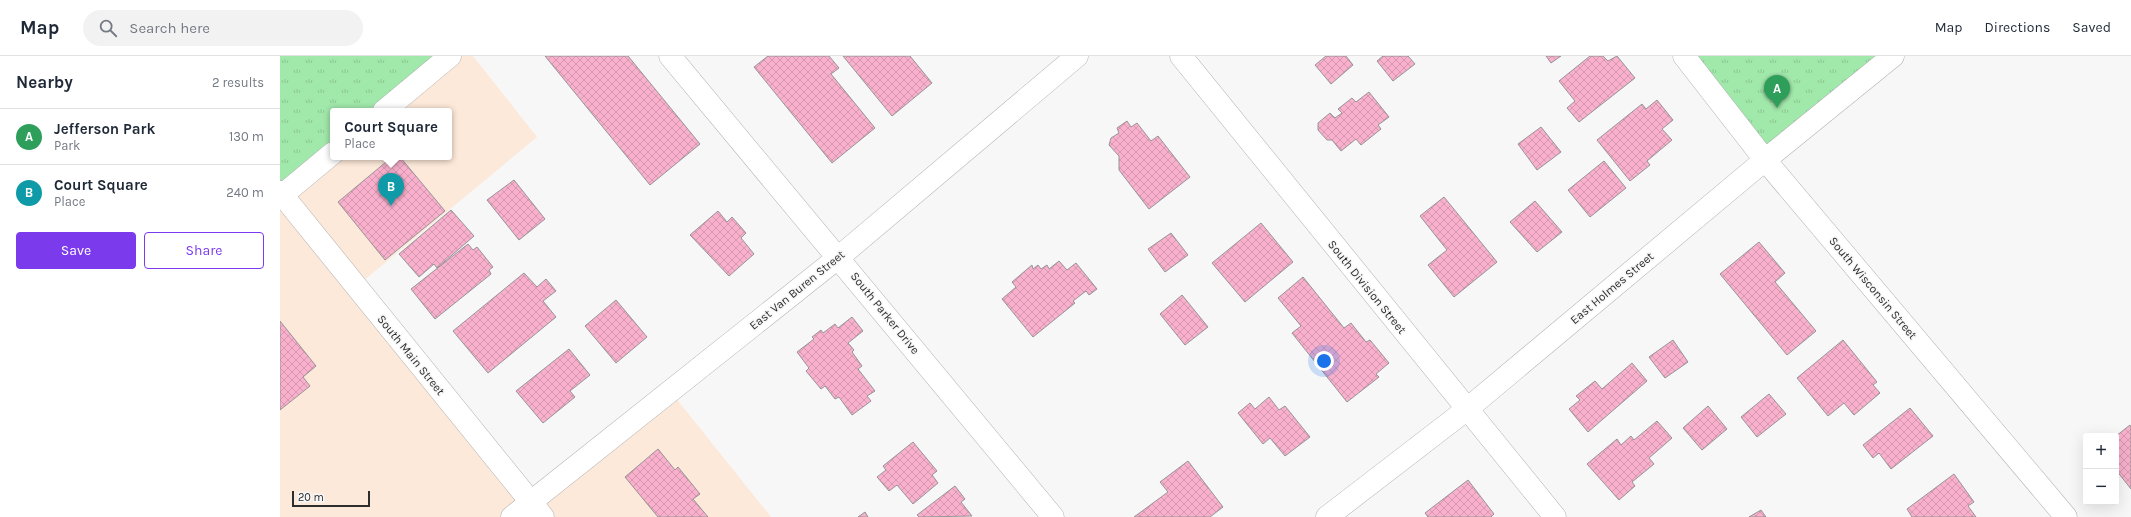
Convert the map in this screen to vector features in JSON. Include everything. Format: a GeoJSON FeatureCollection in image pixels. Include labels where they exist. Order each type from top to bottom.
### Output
{"type":"FeatureCollection","features":[{"type":"Feature","properties":{"kind":"street"},"geometry":{"type":"LineString","coordinates":[[388,108],[450,56]]}},
{"type":"Feature","properties":{"kind":"street","name":"South Parker Drive"},"geometry":{"type":"LineString","coordinates":[[670,56],[839,257],[1053,517]]}},
{"type":"Feature","properties":{"kind":"street","name":"East Van Buren Street"},"geometry":{"type":"LineString","coordinates":[[512,517],[537,509],[839,257],[1076,56]]}},
{"type":"Feature","properties":{"kind":"street","name":"South Division Street"},"geometry":{"type":"LineString","coordinates":[[1181,56],[1466,410],[1555,517]]}},
{"type":"Feature","properties":{"kind":"street","name":"South Wisconsin Street"},"geometry":{"type":"LineString","coordinates":[[1684,56],[1765,160],[2066,517]]}},
{"type":"Feature","properties":{"kind":"street","name":"East Holmes Street"},"geometry":{"type":"LineString","coordinates":[[1327,517],[1466,410],[1765,160],[1893,56]]}},
{"type":"Feature","properties":{"kind":"street"},"geometry":{"type":"LineString","coordinates":[[281,195],[330,155]]}},
{"type":"Feature","properties":{"kind":"street","name":"South Main Street"},"geometry":{"type":"LineString","coordinates":[[281,195],[537,509]]}},
{"type":"Feature","properties":{"kind":"shaded area"},"geometry":{"type":"Polygon","coordinates":[[[450,56],[473,56],[537,137],[356,287],[531,502],[671,392],[771,517],[280,517],[280,192],[330,159],[452,160],[452,108],[388,108],[450,56]]]}},
{"type":"Feature","properties":{"kind":"green space"},"geometry":{"type":"Polygon","coordinates":[[[280,56],[450,56],[388,108],[330,108],[330,155],[280,192],[280,56]]]}},
{"type":"Feature","properties":{"kind":"green space"},"geometry":{"type":"Polygon","coordinates":[[[1684,56],[1893,56],[1765,160],[1684,56]]]}},
{"type":"Feature","properties":{"kind":"building"},"geometry":{"type":"Polygon","coordinates":[[[545,56],[628,56],[700,144],[650,185],[545,56]]]}},
{"type":"Feature","properties":{"kind":"building"},"geometry":{"type":"Polygon","coordinates":[[[768,56],[829,56],[839,68],[831,74],[875,128],[832,163],[754,67],[768,56]]]}},
{"type":"Feature","properties":{"kind":"building"},"geometry":{"type":"Polygon","coordinates":[[[843,56],[910,56],[932,83],[892,116],[843,56]]]}},
{"type":"Feature","properties":{"kind":"building"},"geometry":{"type":"Polygon","coordinates":[[[1326,56],[1346,56],[1353,65],[1331,84],[1315,65],[1326,56]]]}},
{"type":"Feature","properties":{"kind":"building"},"geometry":{"type":"Polygon","coordinates":[[[1383,56],[1408,56],[1415,64],[1393,81],[1377,61],[1383,56]]]}},
{"type":"Feature","properties":{"kind":"building"},"geometry":{"type":"Polygon","coordinates":[[[1546,56],[1561,56],[1551,63],[1546,56]]]}},
{"type":"Feature","properties":{"kind":"building"},"geometry":{"type":"Polygon","coordinates":[[[1590,56],[1603,56],[1608,61],[1617,56],[1635,78],[1579,122],[1567,108],[1575,101],[1559,81],[1590,56]]]}},
{"type":"Feature","properties":{"kind":"building"},"geometry":{"type":"Polygon","coordinates":[[[1369,92],[1389,117],[1378,125],[1381,129],[1361,145],[1356,139],[1341,151],[1332,140],[1327,140],[1318,130],[1318,123],[1330,113],[1335,118],[1342,113],[1338,109],[1352,98],[1356,102],[1369,92]]]}},
{"type":"Feature","properties":{"kind":"building"},"geometry":{"type":"Polygon","coordinates":[[[1657,100],[1673,120],[1662,129],[1672,140],[1647,161],[1650,165],[1630,181],[1597,140],[1642,104],[1646,109],[1657,100]]]}},
{"type":"Feature","properties":{"kind":"building"},"geometry":{"type":"Polygon","coordinates":[[[1127,121],[1131,127],[1137,123],[1151,141],[1158,136],[1190,177],[1149,209],[1119,170],[1119,156],[1109,145],[1111,138],[1119,133],[1117,128],[1127,121]]]}},
{"type":"Feature","properties":{"kind":"building"},"geometry":{"type":"Polygon","coordinates":[[[1541,127],[1561,152],[1537,170],[1518,144],[1541,127]]]}},
{"type":"Feature","properties":{"kind":"building"},"geometry":{"type":"Polygon","coordinates":[[[388,160],[402,160],[445,211],[385,260],[338,202],[388,160]]]}},
{"type":"Feature","properties":{"kind":"building"},"geometry":{"type":"Polygon","coordinates":[[[1604,161],[1626,188],[1590,217],[1568,190],[1604,161]]]}},
{"type":"Feature","properties":{"kind":"building"},"geometry":{"type":"Polygon","coordinates":[[[514,180],[545,219],[519,240],[487,200],[514,180]]]}},
{"type":"Feature","properties":{"kind":"building"},"geometry":{"type":"Polygon","coordinates":[[[1444,197],[1497,262],[1454,297],[1428,265],[1447,250],[1420,216],[1444,197]]]}},
{"type":"Feature","properties":{"kind":"building"},"geometry":{"type":"Polygon","coordinates":[[[1535,201],[1562,232],[1537,252],[1510,222],[1535,201]]]}},
{"type":"Feature","properties":{"kind":"building"},"geometry":{"type":"Polygon","coordinates":[[[451,210],[474,236],[437,268],[434,264],[419,277],[399,254],[451,210]]]}},
{"type":"Feature","properties":{"kind":"building"},"geometry":{"type":"Polygon","coordinates":[[[718,211],[727,222],[732,217],[746,233],[741,238],[754,254],[729,276],[690,235],[718,211]]]}},
{"type":"Feature","properties":{"kind":"building"},"geometry":{"type":"Polygon","coordinates":[[[1261,223],[1293,262],[1245,302],[1212,263],[1261,223]]]}},
{"type":"Feature","properties":{"kind":"building"},"geometry":{"type":"Polygon","coordinates":[[[1171,233],[1188,255],[1165,272],[1148,249],[1171,233]]]}},
{"type":"Feature","properties":{"kind":"building"},"geometry":{"type":"Polygon","coordinates":[[[1759,242],[1785,273],[1775,282],[1816,331],[1787,355],[1720,274],[1759,242]]]}},
{"type":"Feature","properties":{"kind":"building"},"geometry":{"type":"Polygon","coordinates":[[[468,244],[473,250],[477,247],[493,267],[489,270],[491,274],[435,319],[411,289],[468,244]]]}},
{"type":"Feature","properties":{"kind":"building"},"geometry":{"type":"Polygon","coordinates":[[[1059,261],[1067,270],[1076,263],[1097,289],[1089,295],[1086,291],[1073,301],[1075,303],[1033,337],[1002,299],[1016,287],[1012,282],[1032,265],[1033,269],[1038,265],[1041,269],[1047,265],[1049,269],[1059,261]]]}},
{"type":"Feature","properties":{"kind":"building"},"geometry":{"type":"Polygon","coordinates":[[[524,273],[537,287],[546,279],[556,291],[543,301],[556,317],[488,373],[453,331],[524,273]]]}},
{"type":"Feature","properties":{"kind":"building"},"geometry":{"type":"Polygon","coordinates":[[[1303,277],[1344,328],[1351,323],[1366,342],[1370,340],[1389,363],[1376,374],[1379,377],[1347,402],[1292,333],[1301,326],[1278,298],[1303,277]]]}},
{"type":"Feature","properties":{"kind":"building"},"geometry":{"type":"Polygon","coordinates":[[[1182,295],[1208,327],[1185,345],[1160,314],[1182,295]]]}},
{"type":"Feature","properties":{"kind":"building"},"geometry":{"type":"Polygon","coordinates":[[[616,300],[647,337],[616,363],[585,326],[616,300]]]}},
{"type":"Feature","properties":{"kind":"building"},"geometry":{"type":"Polygon","coordinates":[[[852,317],[863,331],[848,343],[854,350],[852,352],[862,366],[858,369],[875,391],[867,396],[871,401],[852,415],[839,397],[835,399],[825,386],[821,389],[806,371],[809,368],[797,352],[814,339],[812,337],[821,330],[823,333],[835,324],[838,328],[852,317]]]}},
{"type":"Feature","properties":{"kind":"building"},"geometry":{"type":"Polygon","coordinates":[[[280,321],[316,366],[303,377],[310,386],[280,410],[280,321]]]}},
{"type":"Feature","properties":{"kind":"building"},"geometry":{"type":"Polygon","coordinates":[[[1673,340],[1688,362],[1665,378],[1649,357],[1673,340]]]}},
{"type":"Feature","properties":{"kind":"building"},"geometry":{"type":"Polygon","coordinates":[[[1843,340],[1877,382],[1873,385],[1880,393],[1854,415],[1844,403],[1828,416],[1797,378],[1843,340]]]}},
{"type":"Feature","properties":{"kind":"building"},"geometry":{"type":"Polygon","coordinates":[[[569,349],[590,375],[570,391],[575,397],[543,423],[516,391],[569,349]]]}},
{"type":"Feature","properties":{"kind":"building"},"geometry":{"type":"Polygon","coordinates":[[[1632,363],[1647,381],[1588,432],[1569,409],[1580,400],[1576,396],[1595,381],[1602,389],[1632,363]]]}},
{"type":"Feature","properties":{"kind":"building"},"geometry":{"type":"Polygon","coordinates":[[[1769,394],[1786,414],[1757,437],[1741,417],[1769,394]]]}},
{"type":"Feature","properties":{"kind":"building"},"geometry":{"type":"Polygon","coordinates":[[[1269,397],[1279,410],[1285,406],[1310,437],[1285,456],[1270,438],[1263,444],[1238,413],[1250,403],[1255,409],[1269,397]]]}},
{"type":"Feature","properties":{"kind":"building"},"geometry":{"type":"Polygon","coordinates":[[[1708,406],[1727,429],[1702,450],[1683,428],[1708,406]]]}},
{"type":"Feature","properties":{"kind":"building"},"geometry":{"type":"Polygon","coordinates":[[[1910,408],[1933,436],[1891,469],[1879,453],[1873,458],[1863,445],[1910,408]]]}},
{"type":"Feature","properties":{"kind":"building"},"geometry":{"type":"Polygon","coordinates":[[[1657,421],[1672,438],[1649,458],[1654,464],[1632,482],[1635,486],[1619,500],[1587,464],[1617,439],[1621,445],[1631,436],[1634,440],[1657,421]]]}},
{"type":"Feature","properties":{"kind":"building"},"geometry":{"type":"Polygon","coordinates":[[[2130,425],[2131,489],[2119,474],[2119,434],[2130,425]]]}},
{"type":"Feature","properties":{"kind":"building"},"geometry":{"type":"Polygon","coordinates":[[[913,442],[937,471],[932,475],[938,483],[913,504],[897,485],[889,491],[877,477],[886,470],[883,466],[913,442]]]}},
{"type":"Feature","properties":{"kind":"building"},"geometry":{"type":"Polygon","coordinates":[[[658,449],[675,470],[678,467],[700,494],[693,499],[708,517],[658,517],[625,477],[658,449]]]}},
{"type":"Feature","properties":{"kind":"building"},"geometry":{"type":"Polygon","coordinates":[[[1188,461],[1223,507],[1210,517],[1134,517],[1168,492],[1160,482],[1188,461]]]}},
{"type":"Feature","properties":{"kind":"building"},"geometry":{"type":"Polygon","coordinates":[[[1954,474],[1974,502],[1968,506],[1976,517],[1912,517],[1907,509],[1954,474]]]}},
{"type":"Feature","properties":{"kind":"building"},"geometry":{"type":"Polygon","coordinates":[[[1468,480],[1494,514],[1491,517],[1428,517],[1425,513],[1468,480]]]}},
{"type":"Feature","properties":{"kind":"building"},"geometry":{"type":"Polygon","coordinates":[[[955,486],[965,499],[961,502],[972,516],[919,517],[917,515],[955,486]]]}},
{"type":"Feature","properties":{"kind":"building"},"geometry":{"type":"Polygon","coordinates":[[[1761,510],[1766,517],[1749,517],[1761,510]]]}},
{"type":"Feature","properties":{"kind":"building"},"geometry":{"type":"Polygon","coordinates":[[[865,512],[868,517],[858,517],[865,512]]]}},
{"type":"Feature","properties":{"kind":"place","name":"Jefferson Park"},"geometry":{"type":"Point","coordinates":[1777,108]}},
{"type":"Feature","properties":{"kind":"place","name":"Court Square"},"geometry":{"type":"Point","coordinates":[391,206]}}]}
